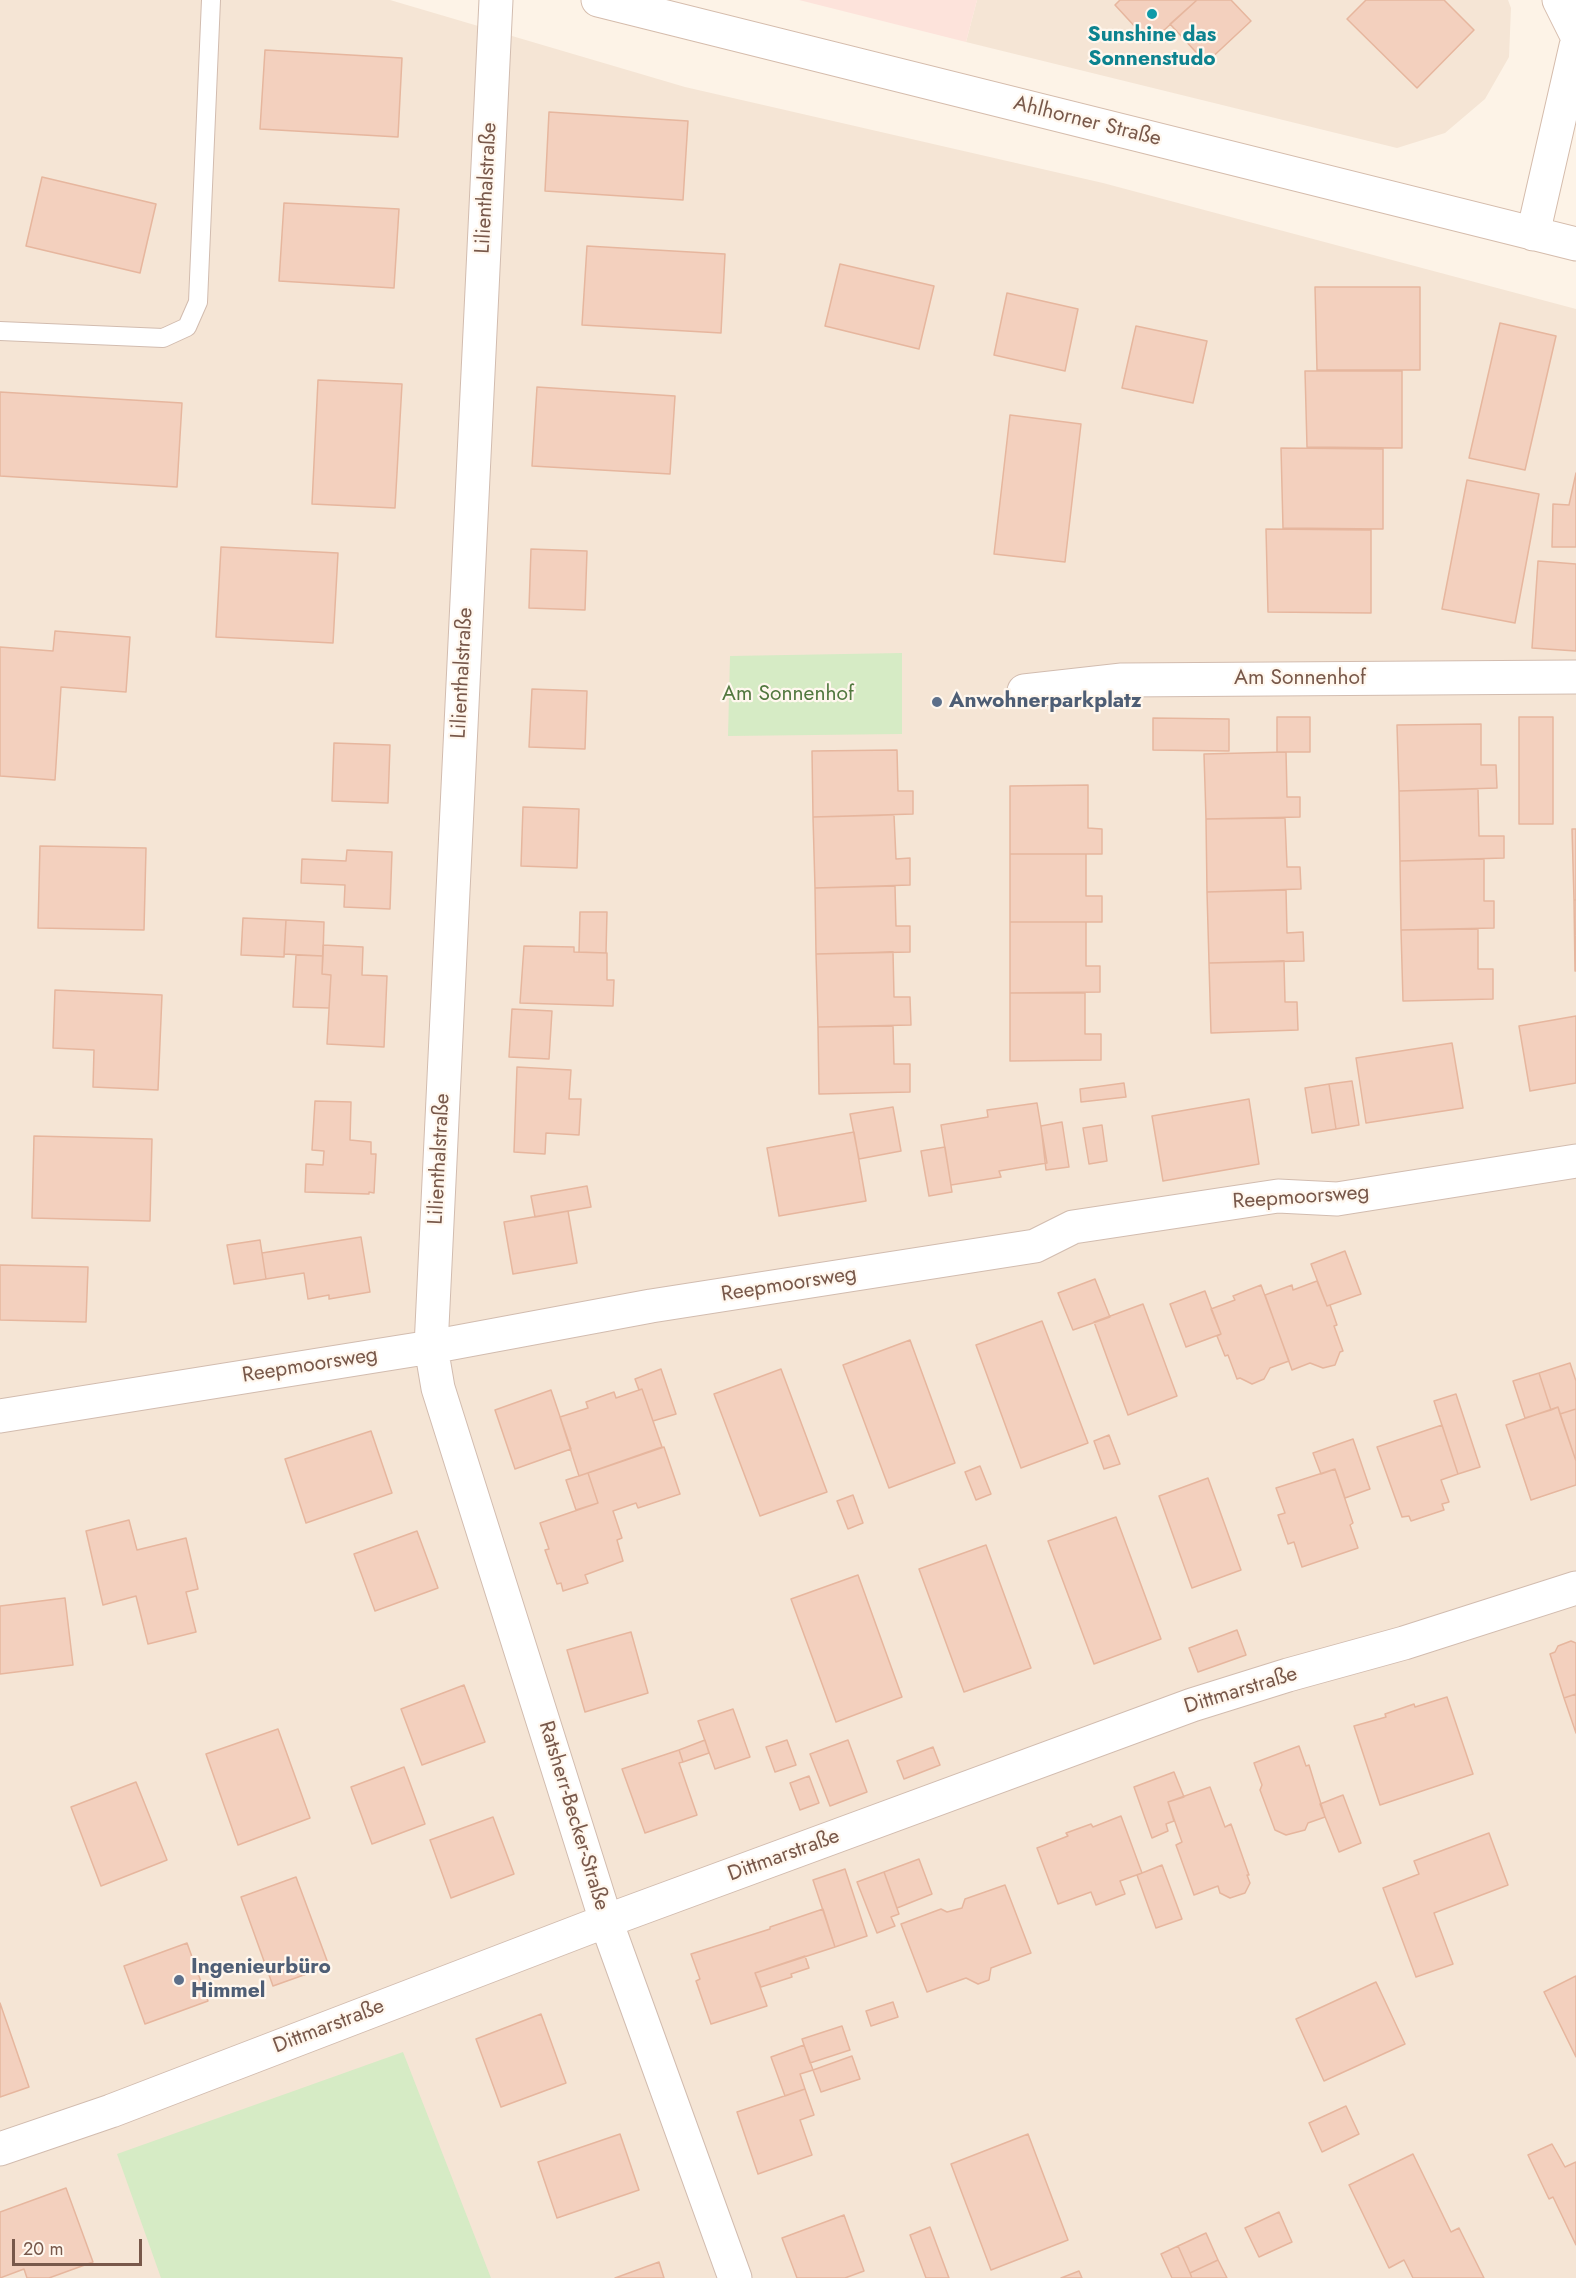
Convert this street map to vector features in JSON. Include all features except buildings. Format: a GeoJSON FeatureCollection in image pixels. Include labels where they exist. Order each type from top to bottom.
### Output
{"type":"FeatureCollection","features":[{"type":"Feature","properties":{"kind":"street","name":"Lilienthalstraße"},"geometry":{"type":"LineString","coordinates":[[431,1347],[496,0]]}},
{"type":"Feature","properties":{"kind":"street","name":"Ahlhorner Straße"},"geometry":{"type":"LineString","coordinates":[[598,0],[1576,244]]}},
{"type":"Feature","properties":{"kind":"street"},"geometry":{"type":"LineString","coordinates":[[1533,234],[1576,46]]}},
{"type":"Feature","properties":{"kind":"street","name":"Am Sonnenhof"},"geometry":{"type":"LineString","coordinates":[[1024,692],[1122,680],[1576,677]]}},
{"type":"Feature","properties":{"kind":"street","name":"Reepmoorsweg"},"geometry":{"type":"LineString","coordinates":[[0,1416],[431,1347],[651,1306],[1035,1246],[1073,1227],[1278,1196],[1337,1199],[1576,1161]]}},
{"type":"Feature","properties":{"kind":"street","name":"Ratsherr-Becker-Straße"},"geometry":{"type":"LineString","coordinates":[[431,1347],[438,1388],[606,1921],[735,2278]]}},
{"type":"Feature","properties":{"kind":"street","name":"Dittmarstraße"},"geometry":{"type":"LineString","coordinates":[[0,2149],[111,2111],[606,1921],[1192,1705],[1288,1675],[1404,1643],[1576,1588]]}},
{"type":"Feature","properties":{"kind":"lane"},"geometry":{"type":"LineString","coordinates":[[0,331],[164,338],[187,327],[198,302],[211,0]]}},
{"type":"Feature","properties":{"kind":"shaded area"},"geometry":{"type":"Polygon","coordinates":[[[0,0],[390,0],[685,87],[1103,183],[1576,309],[1576,2278],[0,2278],[0,0]]]}},
{"type":"Feature","properties":{"kind":"shaded area"},"geometry":{"type":"Polygon","coordinates":[[[799,0],[977,0],[966,42],[799,0]]]}},
{"type":"Feature","properties":{"kind":"shaded area"},"geometry":{"type":"Polygon","coordinates":[[[977,0],[1508,0],[1511,8],[1509,57],[1485,99],[1445,133],[1397,148],[966,42],[977,0]]]}},
{"type":"Feature","properties":{"kind":"green space","name":"Am Sonnenhof"},"geometry":{"type":"Polygon","coordinates":[[[902,653],[902,734],[728,736],[730,656],[902,653]]]}},
{"type":"Feature","properties":{"kind":"green space"},"geometry":{"type":"Polygon","coordinates":[[[403,2052],[491,2278],[161,2278],[117,2154],[403,2052]]]}},
{"type":"Feature","properties":{"kind":"place","name":"Sunshine das Sonnenstudo"},"geometry":{"type":"Point","coordinates":[1152,14]}},
{"type":"Feature","properties":{"kind":"place","name":"Anwohnerparkplatz"},"geometry":{"type":"Point","coordinates":[937,702]}},
{"type":"Feature","properties":{"kind":"place","name":"Ingenieurbüro Himmel"},"geometry":{"type":"Point","coordinates":[179,1980]}}]}
